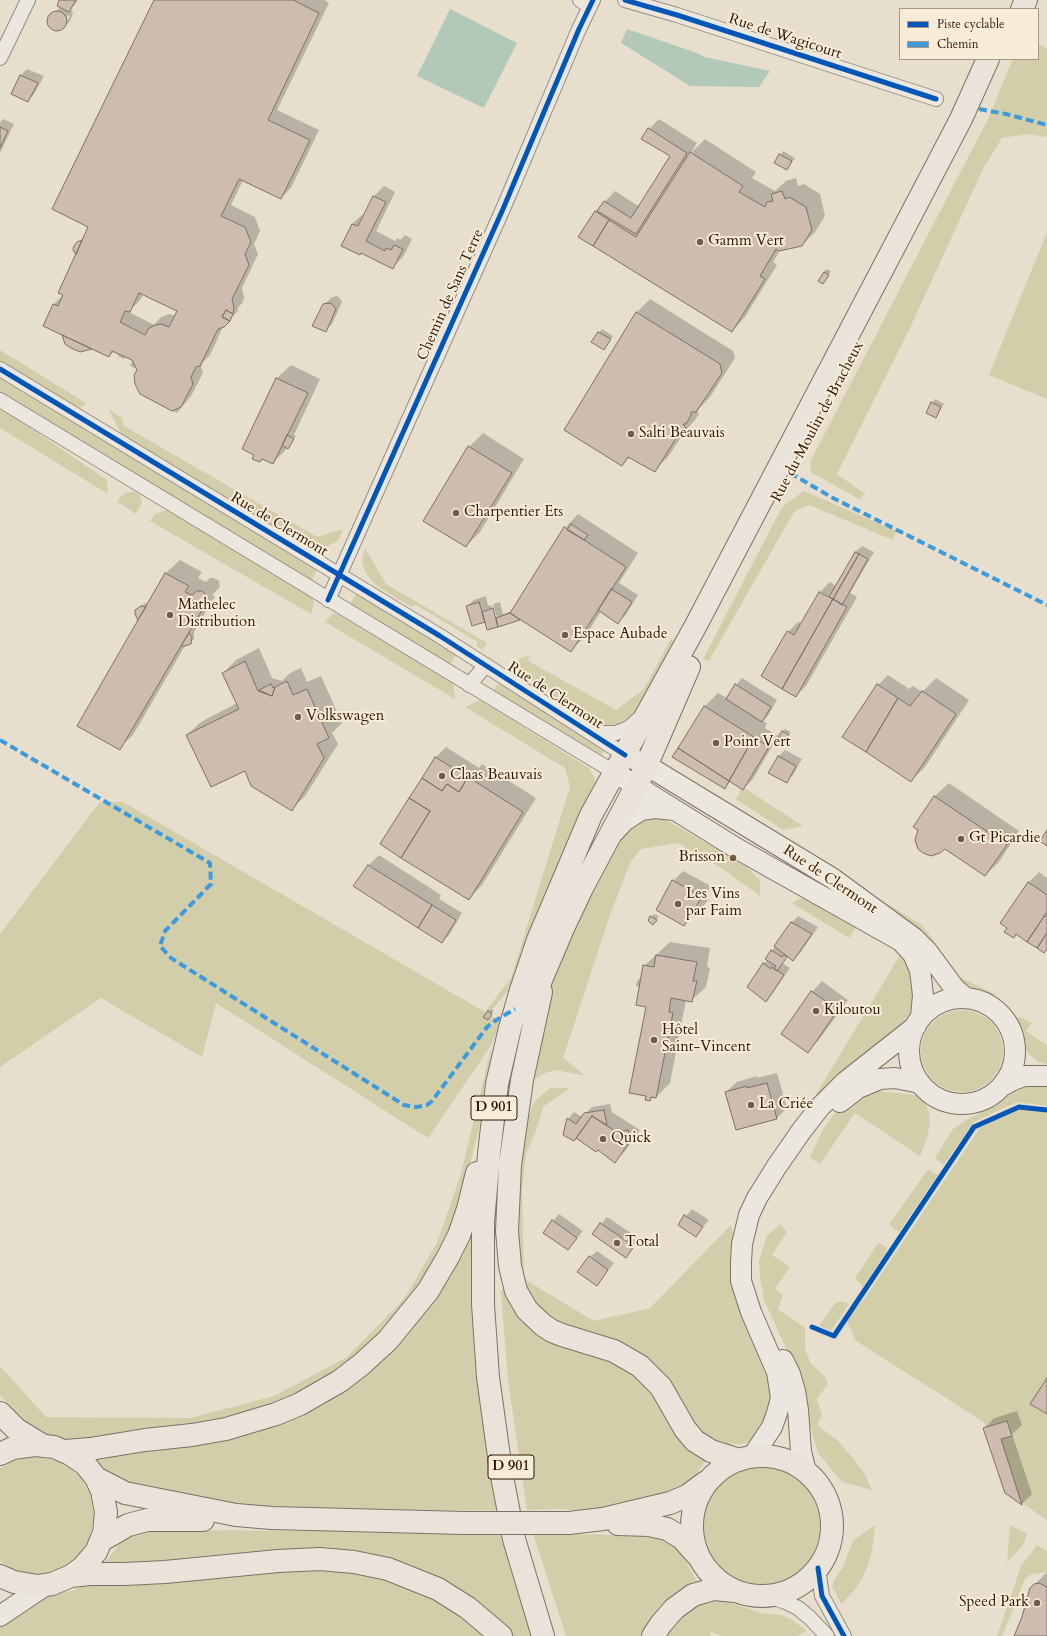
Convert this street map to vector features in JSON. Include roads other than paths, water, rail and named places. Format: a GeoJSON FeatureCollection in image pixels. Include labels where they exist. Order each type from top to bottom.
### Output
{"type":"FeatureCollection","features":[{"type":"Feature","properties":{"kind":"main road","name":"Rue du Moulin de Bracheux"},"geometry":{"type":"LineString","coordinates":[[619,764],[655,701],[961,119],[988,60]]}},
{"type":"Feature","properties":{"kind":"main road","name":"Rue du Moulin de Bracheux"},"geometry":{"type":"LineString","coordinates":[[636,786],[678,690],[697,651],[934,200],[1001,60]]}},
{"type":"Feature","properties":{"kind":"main road","name":"Rue de Clermont"},"geometry":{"type":"LineString","coordinates":[[619,764],[646,765],[840,883],[914,938],[927,951],[955,989],[966,998]]}},
{"type":"Feature","properties":{"kind":"main road","name":"Rue de Clermont"},"geometry":{"type":"LineString","coordinates":[[619,764],[636,786],[746,854],[901,941],[913,954],[920,970],[923,995],[919,1021]]}},
{"type":"Feature","properties":{"kind":"main road","name":"D 901"},"geometry":{"type":"LineString","coordinates":[[543,1636],[521,1564],[506,1500],[497,1448],[485,1346],[482,1287],[483,1222],[497,1084],[515,1009],[538,940],[588,821],[619,764]]}},
{"type":"Feature","properties":{"kind":"main road","name":"D 901"},"geometry":{"type":"LineString","coordinates":[[554,1636],[525,1535],[508,1455],[496,1355],[493,1293],[493,1225],[496,1186],[506,1111],[520,1047],[534,998],[578,895],[636,786]]}},
{"type":"Feature","properties":{"kind":"main road"},"geometry":{"type":"LineString","coordinates":[[609,837],[624,821],[641,810],[659,808],[678,812]]}},
{"type":"Feature","properties":{"kind":"main road"},"geometry":{"type":"LineString","coordinates":[[547,965],[522,1080],[510,1165],[507,1231],[510,1266],[516,1291],[527,1310],[552,1331],[614,1351],[640,1366],[661,1387],[685,1429],[695,1440],[711,1451],[746,1458],[771,1457],[785,1460],[806,1472],[823,1492],[831,1519],[830,1542],[825,1556],[811,1576],[798,1586],[784,1592],[768,1596],[714,1589],[693,1595],[674,1609],[653,1636]]}},
{"type":"Feature","properties":{"kind":"main road"},"geometry":{"type":"LineString","coordinates":[[569,1524],[604,1519],[670,1503],[691,1493],[724,1467],[746,1458],[766,1437],[778,1413],[781,1398],[777,1372],[750,1312],[741,1281],[740,1271],[742,1244],[749,1215],[757,1198],[769,1179],[817,1110],[845,1082],[919,1021],[934,1006],[955,998],[966,998],[983,1002],[998,1012],[1008,1023],[1015,1042],[1027,1060],[1047,1072]]}},
{"type":"Feature","properties":{"kind":"main road"},"geometry":{"type":"LineString","coordinates":[[919,1021],[911,1037],[909,1055],[911,1067],[920,1083],[935,1097],[946,1102],[970,1104],[982,1101],[996,1093],[1012,1080],[1024,1076],[1047,1076]]}},
{"type":"Feature","properties":{"kind":"main road"},"geometry":{"type":"LineString","coordinates":[[1004,1085],[1012,1072],[1015,1062],[1015,1042]]}},
{"type":"Feature","properties":{"kind":"main road"},"geometry":{"type":"LineString","coordinates":[[806,1472],[801,1451],[797,1401],[793,1383],[762,1313],[753,1287],[750,1253],[755,1228],[764,1204],[772,1191],[812,1133],[841,1102],[858,1088],[880,1079],[895,1078],[920,1083]]}},
{"type":"Feature","properties":{"kind":"main road"},"geometry":{"type":"LineString","coordinates":[[65,1451],[192,1435],[226,1429],[250,1422],[288,1409],[313,1397],[340,1381],[362,1364],[388,1340],[428,1291],[454,1246],[468,1209],[497,1084]]}},
{"type":"Feature","properties":{"kind":"main road"},"geometry":{"type":"LineString","coordinates":[[0,1413],[16,1429],[42,1445],[65,1451],[80,1460],[96,1478],[106,1504],[106,1526],[102,1540],[96,1552],[87,1564],[71,1576],[59,1582],[46,1585],[22,1584],[0,1576]]}},
{"type":"Feature","properties":{"kind":"main road"},"geometry":{"type":"LineString","coordinates":[[0,1454],[20,1446],[42,1445]]}},
{"type":"Feature","properties":{"kind":"main road"},"geometry":{"type":"LineString","coordinates":[[700,1559],[693,1538],[692,1516],[699,1495],[711,1477]]}},
{"type":"Feature","properties":{"kind":"main road"},"geometry":{"type":"LineString","coordinates":[[96,1478],[116,1490],[134,1496],[223,1513],[272,1518],[464,1523],[638,1524],[658,1526],[671,1530],[682,1538],[717,1580],[736,1591]]}},
{"type":"Feature","properties":{"kind":"main road"},"geometry":{"type":"LineString","coordinates":[[102,1540],[128,1525],[147,1520],[166,1519],[233,1521],[272,1518]]}},
{"type":"Feature","properties":{"kind":"main road"},"geometry":{"type":"LineString","coordinates":[[71,1576],[165,1572],[278,1561],[320,1560],[354,1562],[388,1568],[438,1590],[468,1608],[501,1636]]}},
{"type":"Feature","properties":{"kind":"main road"},"geometry":{"type":"LineString","coordinates":[[0,1616],[46,1585]]}},
{"type":"Feature","properties":{"kind":"street"},"geometry":{"type":"LineString","coordinates":[[0,58],[28,0]]}},
{"type":"Feature","properties":{"kind":"street","name":"Rue de Wagicourt"},"geometry":{"type":"LineString","coordinates":[[625,0],[685,17],[936,100]]}},
{"type":"Feature","properties":{"kind":"street","name":"Chemin de Sans Terre"},"geometry":{"type":"LineString","coordinates":[[328,600],[505,203],[579,29],[588,2]]}},
{"type":"Feature","properties":{"kind":"street","name":"Rue de Clermont"},"geometry":{"type":"LineString","coordinates":[[0,369],[486,665],[579,725],[619,764]]}},
{"type":"Feature","properties":{"kind":"street","name":"Rue de Clermont"},"geometry":{"type":"LineString","coordinates":[[0,400],[469,685],[619,764]]}},
{"type":"Feature","properties":{"kind":"street"},"geometry":{"type":"LineString","coordinates":[[469,685],[486,665]]}},
{"type":"Feature","properties":{"kind":"street"},"geometry":{"type":"LineString","coordinates":[[579,725],[602,733],[616,733],[623,731],[634,724],[655,701]]}},
{"type":"Feature","properties":{"kind":"street"},"geometry":{"type":"LineString","coordinates":[[818,1568],[822,1596],[844,1636]]}},
{"type":"Feature","properties":{"kind":"street"},"geometry":{"type":"LineString","coordinates":[[768,1596],[798,1608],[827,1636]]}},
{"type":"Feature","properties":{"kind":"place","name":"Gamm Vert"},"geometry":{"type":"Point","coordinates":[700,242]}},
{"type":"Feature","properties":{"kind":"place","name":"Salti Beauvais"},"geometry":{"type":"Point","coordinates":[631,434]}},
{"type":"Feature","properties":{"kind":"place","name":"Charpentier Ets"},"geometry":{"type":"Point","coordinates":[456,513]}},
{"type":"Feature","properties":{"kind":"place","name":"Mathelec Distribution"},"geometry":{"type":"Point","coordinates":[170,615]}},
{"type":"Feature","properties":{"kind":"place","name":"Espace Aubade"},"geometry":{"type":"Point","coordinates":[565,635]}},
{"type":"Feature","properties":{"kind":"place","name":"Volkswagen"},"geometry":{"type":"Point","coordinates":[298,717]}},
{"type":"Feature","properties":{"kind":"place","name":"Point Vert"},"geometry":{"type":"Point","coordinates":[716,743]}},
{"type":"Feature","properties":{"kind":"place","name":"Claas Beauvais"},"geometry":{"type":"Point","coordinates":[442,776]}},
{"type":"Feature","properties":{"kind":"place","name":"Gt Picardie"},"geometry":{"type":"Point","coordinates":[961,839]}},
{"type":"Feature","properties":{"kind":"place","name":"Brisson"},"geometry":{"type":"Point","coordinates":[733,858]}},
{"type":"Feature","properties":{"kind":"place","name":"Les Vins par Faim"},"geometry":{"type":"Point","coordinates":[678,904]}},
{"type":"Feature","properties":{"kind":"place","name":"Kiloutou"},"geometry":{"type":"Point","coordinates":[816,1011]}},
{"type":"Feature","properties":{"kind":"place","name":"Hôtel Saint-Vincent"},"geometry":{"type":"Point","coordinates":[654,1040]}},
{"type":"Feature","properties":{"kind":"place","name":"La Criée"},"geometry":{"type":"Point","coordinates":[751,1105]}},
{"type":"Feature","properties":{"kind":"place","name":"Quick"},"geometry":{"type":"Point","coordinates":[603,1139]}},
{"type":"Feature","properties":{"kind":"place","name":"Total"},"geometry":{"type":"Point","coordinates":[617,1243]}},
{"type":"Feature","properties":{"kind":"place","name":"Speed Park"},"geometry":{"type":"Point","coordinates":[1037,1603]}}]}
